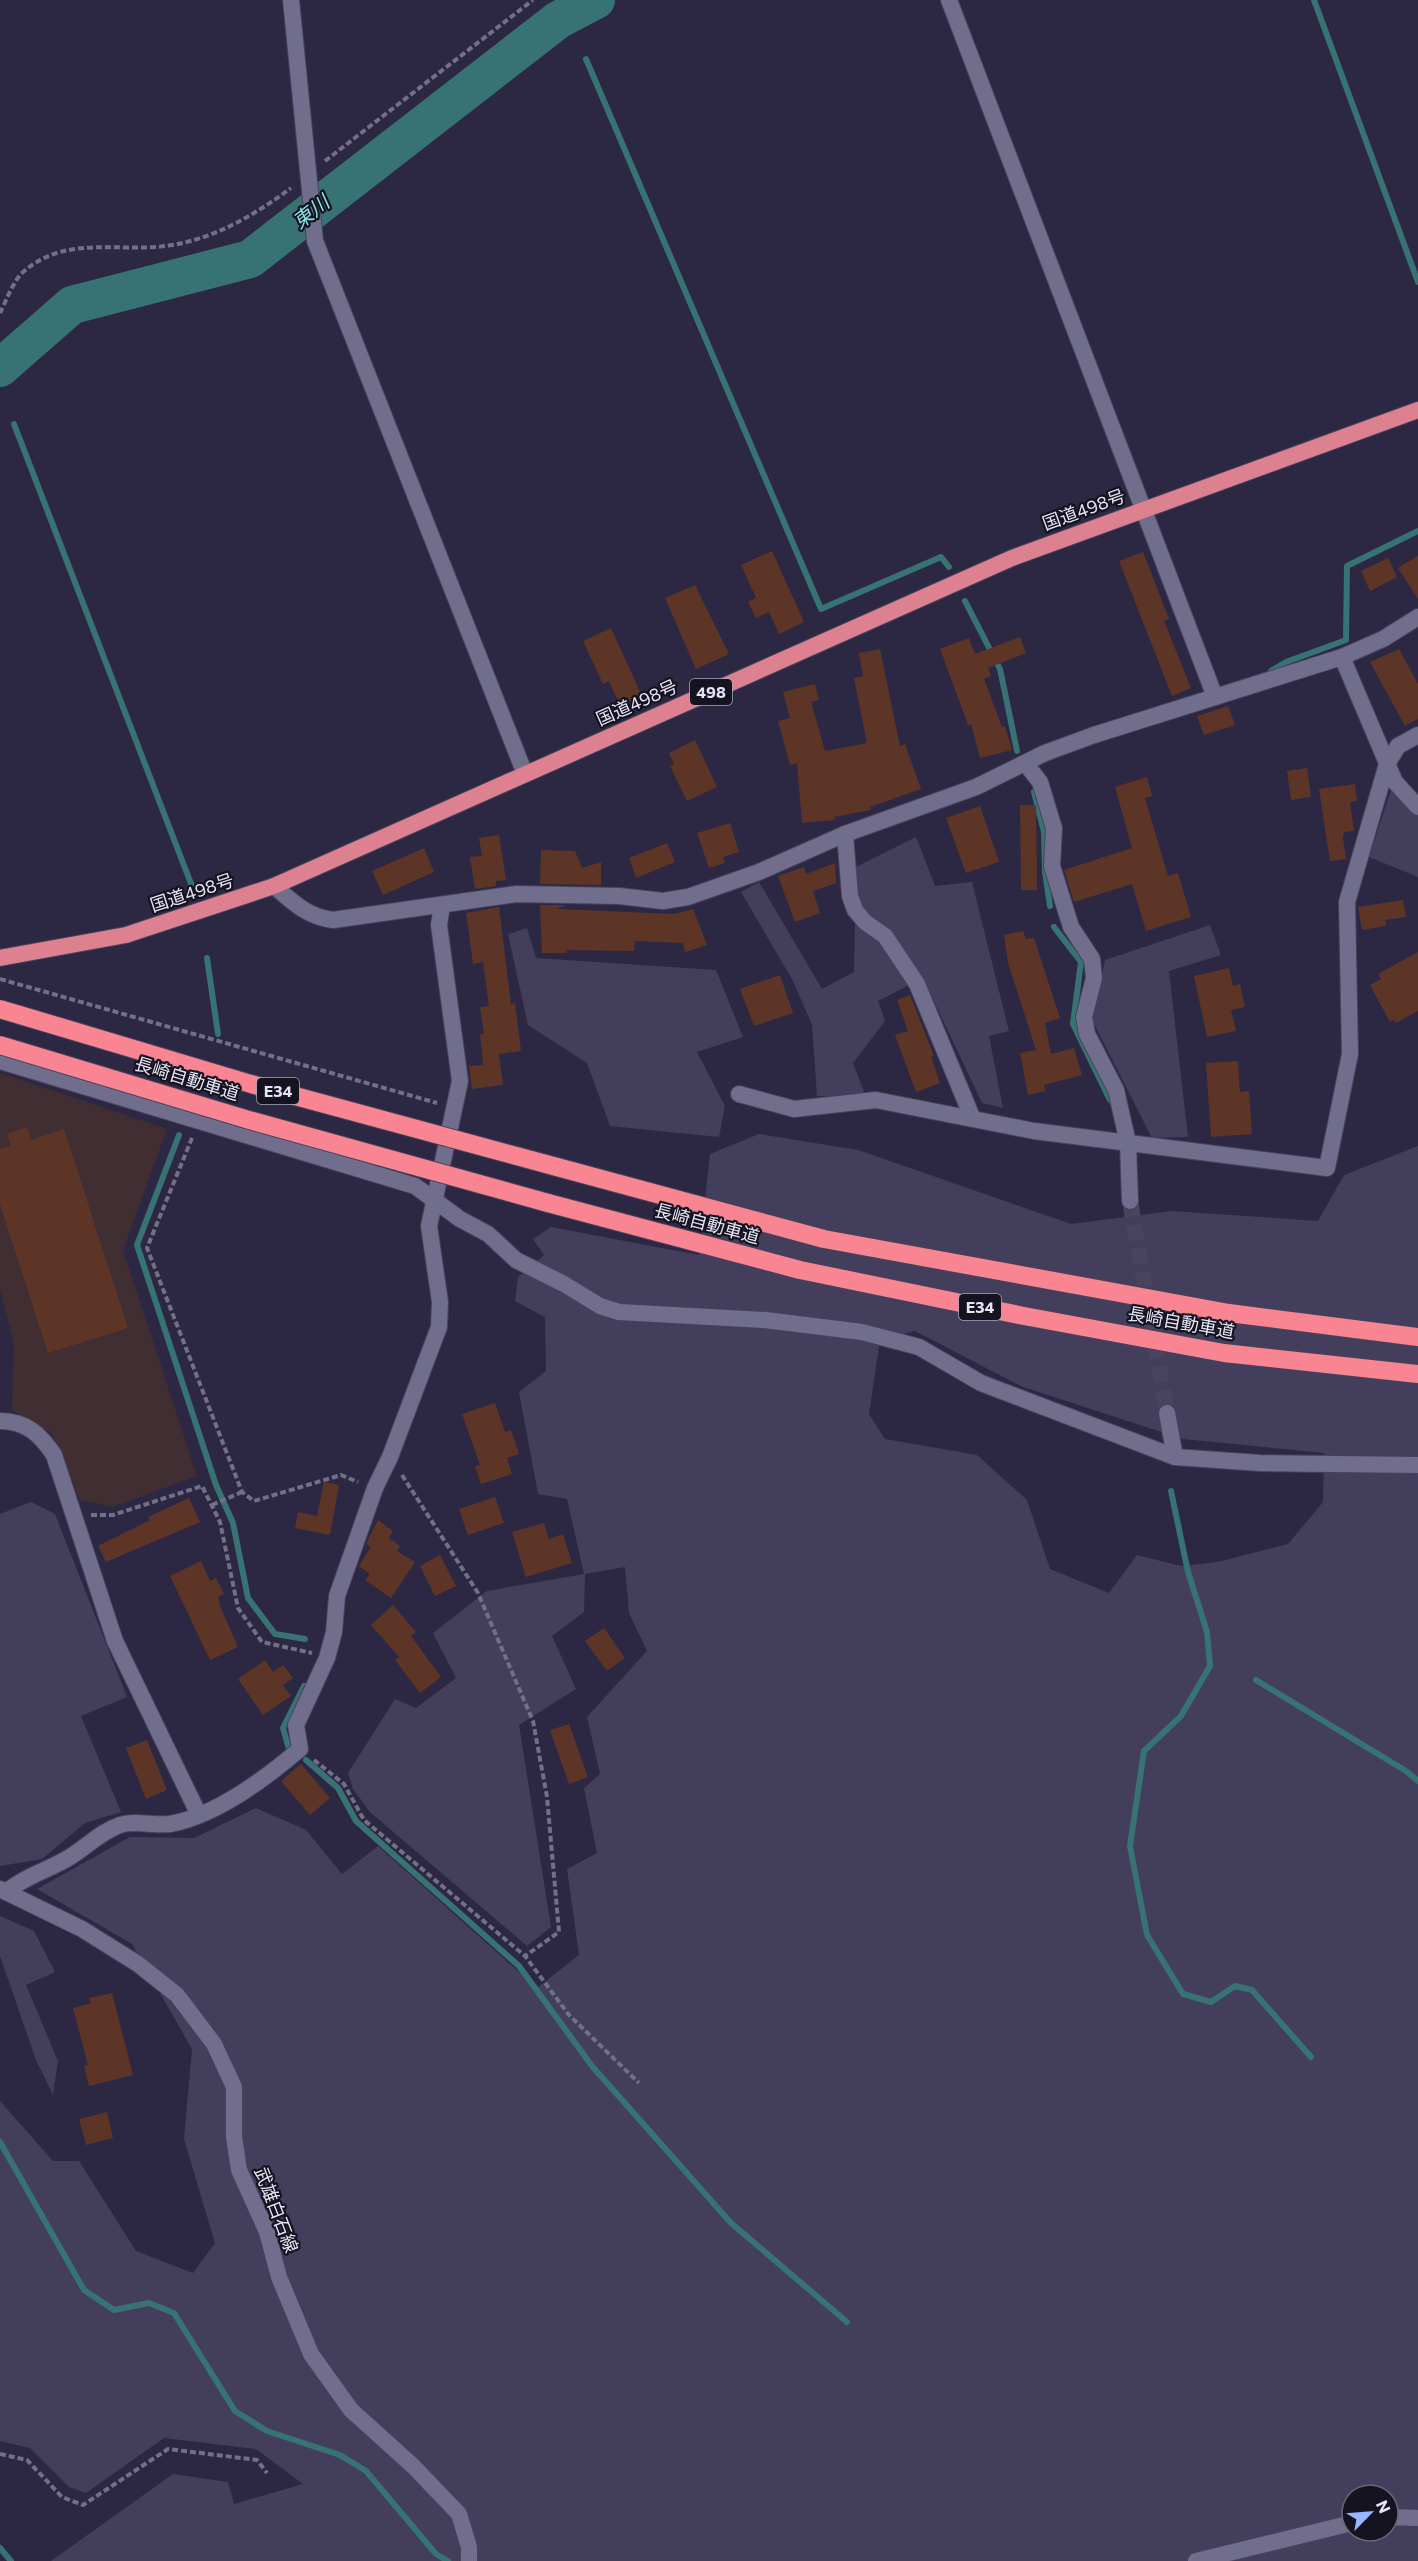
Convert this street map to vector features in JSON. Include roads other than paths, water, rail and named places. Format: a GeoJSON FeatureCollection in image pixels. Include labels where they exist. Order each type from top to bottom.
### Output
{"type":"FeatureCollection","features":[{"type":"Feature","properties":{"kind":"highway","name":"国道498号"},"geometry":{"type":"LineString","coordinates":[[0,958],[126,935],[274,886],[1012,558],[1418,410]]}},
{"type":"Feature","properties":{"kind":"highway","name":"長崎自動車道"},"geometry":{"type":"LineString","coordinates":[[0,1009],[251,1084],[824,1239],[1229,1314],[1418,1337]]}},
{"type":"Feature","properties":{"kind":"highway","name":"長崎自動車道"},"geometry":{"type":"LineString","coordinates":[[0,1046],[249,1120],[800,1270],[1024,1316],[1224,1353],[1418,1374]]}},
{"type":"Feature","properties":{"kind":"street"},"geometry":{"type":"LineString","coordinates":[[291,0],[315,241],[525,774]]}},
{"type":"Feature","properties":{"kind":"street"},"geometry":{"type":"LineString","coordinates":[[949,0],[1215,697]]}},
{"type":"Feature","properties":{"kind":"street"},"geometry":{"type":"LineString","coordinates":[[274,886],[304,912],[316,918],[333,920],[516,894],[671,900],[688,897],[759,872],[846,834],[976,787],[1025,763],[1094,735],[1342,657],[1383,639],[1418,617]]}},
{"type":"Feature","properties":{"kind":"street"},"geometry":{"type":"LineString","coordinates":[[1342,657],[1395,782],[1418,807]]}},
{"type":"Feature","properties":{"kind":"street"},"geometry":{"type":"LineString","coordinates":[[740,1094],[794,1109],[876,1100],[972,1117],[1034,1131],[1327,1168],[1350,1054],[1347,902],[1387,764],[1398,746],[1418,735]]}},
{"type":"Feature","properties":{"kind":"street"},"geometry":{"type":"LineString","coordinates":[[1025,763],[1040,782],[1054,828],[1052,866],[1071,927],[1092,959],[1094,978],[1084,1017],[1087,1034],[1116,1090],[1128,1143],[1130,1201]]}},
{"type":"Feature","properties":{"kind":"street"},"geometry":{"type":"LineString","coordinates":[[846,834],[850,896],[855,910],[865,922],[885,936],[917,984],[972,1117]]}},
{"type":"Feature","properties":{"kind":"street"},"geometry":{"type":"LineString","coordinates":[[3,1890],[70,1857],[101,1833],[122,1824],[169,1824],[199,1815],[270,1774],[300,1749],[296,1725],[327,1658],[334,1632],[337,1596],[375,1488],[390,1457],[439,1327],[440,1302],[429,1226],[460,1081],[439,925],[442,905]]}},
{"type":"Feature","properties":{"kind":"street"},"geometry":{"type":"LineString","coordinates":[[0,1061],[415,1186],[460,1219],[488,1234],[516,1260],[564,1284],[600,1306],[619,1312],[765,1320],[862,1332],[919,1347],[981,1383],[1175,1457],[1260,1463],[1418,1465]]}},
{"type":"Feature","properties":{"kind":"street"},"geometry":{"type":"LineString","coordinates":[[1167,1413],[1175,1457]]}},
{"type":"Feature","properties":{"kind":"street"},"geometry":{"type":"LineString","coordinates":[[0,1420],[18,1421],[41,1437],[54,1455],[115,1641],[199,1815]]}},
{"type":"Feature","properties":{"kind":"street","name":"武雄白石線"},"geometry":{"type":"LineString","coordinates":[[3,1890],[82,1929],[138,1964],[177,1995],[214,2044],[234,2087],[234,2137],[239,2170],[267,2232],[279,2277],[311,2354],[351,2410],[413,2466],[459,2514],[469,2547],[469,2561]]}},
{"type":"Feature","properties":{"kind":"street"},"geometry":{"type":"LineString","coordinates":[[1400,2517],[1418,2518]]}},
{"type":"Feature","properties":{"kind":"street"},"geometry":{"type":"LineString","coordinates":[[1196,2561],[1340,2526]]}},
{"type":"Feature","properties":{"kind":"waterway","name":"東川"},"geometry":{"type":"LineString","coordinates":[[0,368],[72,305],[250,259],[558,20],[596,0]]}},
{"type":"Feature","properties":{"kind":"waterway"},"geometry":{"type":"LineString","coordinates":[[1314,0],[1418,282]]}},
{"type":"Feature","properties":{"kind":"waterway"},"geometry":{"type":"LineString","coordinates":[[586,59],[821,609],[941,557],[949,567]]}},
{"type":"Feature","properties":{"kind":"waterway"},"geometry":{"type":"LineString","coordinates":[[14,424],[195,894]]}},
{"type":"Feature","properties":{"kind":"waterway"},"geometry":{"type":"LineString","coordinates":[[1271,671],[1286,662],[1346,640],[1347,566],[1418,531]]}},
{"type":"Feature","properties":{"kind":"waterway"},"geometry":{"type":"LineString","coordinates":[[965,601],[1000,669],[1017,751]]}},
{"type":"Feature","properties":{"kind":"waterway"},"geometry":{"type":"LineString","coordinates":[[1034,792],[1044,832],[1045,872],[1050,906]]}},
{"type":"Feature","properties":{"kind":"waterway"},"geometry":{"type":"LineString","coordinates":[[1054,927],[1081,962],[1073,1024],[1110,1100]]}},
{"type":"Feature","properties":{"kind":"waterway"},"geometry":{"type":"LineString","coordinates":[[207,958],[218,1034]]}},
{"type":"Feature","properties":{"kind":"waterway"},"geometry":{"type":"LineString","coordinates":[[179,1135],[137,1245],[216,1485],[233,1523],[248,1598],[275,1634],[305,1639]]}},
{"type":"Feature","properties":{"kind":"waterway"},"geometry":{"type":"LineString","coordinates":[[1171,1491],[1188,1572],[1207,1632],[1210,1666],[1181,1716],[1144,1751],[1130,1846],[1147,1935],[1183,1994],[1211,2002],[1235,1986],[1252,1990],[1311,2057]]}},
{"type":"Feature","properties":{"kind":"waterway"},"geometry":{"type":"LineString","coordinates":[[1256,1680],[1406,1771],[1418,1781]]}},
{"type":"Feature","properties":{"kind":"waterway"},"geometry":{"type":"LineString","coordinates":[[289,1749],[283,1728],[304,1686]]}},
{"type":"Feature","properties":{"kind":"waterway"},"geometry":{"type":"LineString","coordinates":[[306,1760],[338,1788],[356,1821],[519,1966],[592,2066],[731,2223],[847,2322]]}},
{"type":"Feature","properties":{"kind":"waterway"},"geometry":{"type":"LineString","coordinates":[[0,2142],[84,2290],[114,2310],[149,2303],[174,2313],[235,2411],[267,2431],[340,2455],[366,2471],[436,2554],[448,2561]]}},
{"type":"Feature","properties":{"kind":"waterway"},"geometry":{"type":"LineString","coordinates":[[0,2548],[11,2561]]}},
{"type":"Feature","properties":{"kind":"tunnel"},"geometry":{"type":"LineString","coordinates":[[1130,1201],[1167,1413]]}}]}
